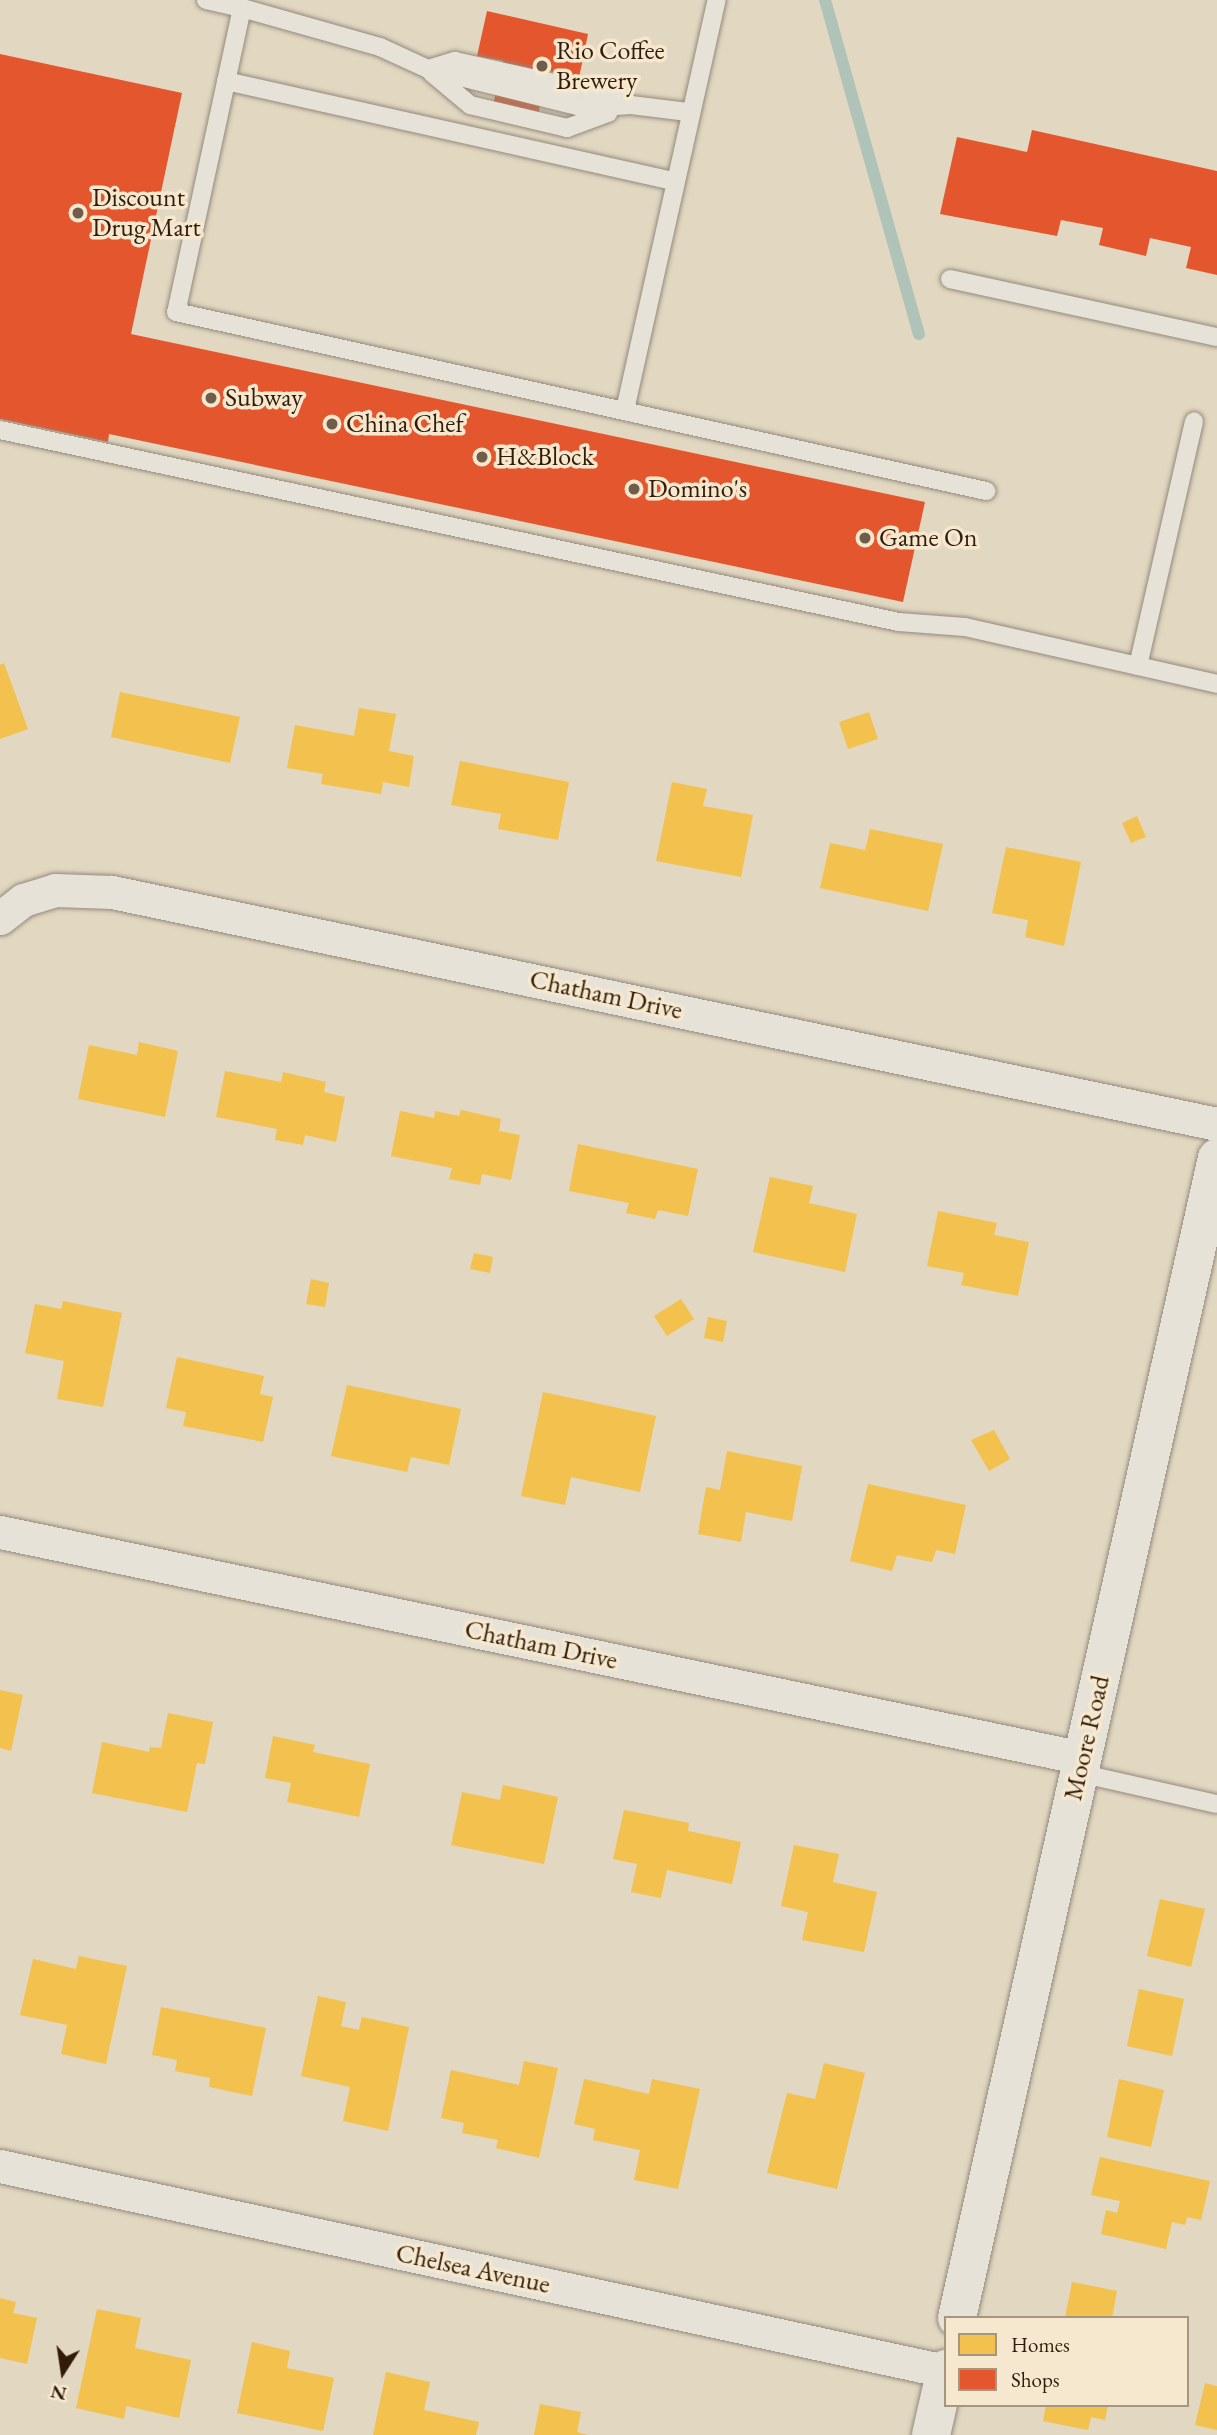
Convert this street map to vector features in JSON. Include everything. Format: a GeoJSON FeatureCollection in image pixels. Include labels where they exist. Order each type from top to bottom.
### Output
{"type":"FeatureCollection","features":[{"type":"Feature","properties":{"kind":"street","name":"Chatham Drive"},"geometry":{"type":"LineString","coordinates":[[0,918],[23,900],[55,890],[112,892],[1217,1124]]}},
{"type":"Feature","properties":{"kind":"street","name":"Moore Road"},"geometry":{"type":"LineString","coordinates":[[957,2316],[1217,1158]]}},
{"type":"Feature","properties":{"kind":"street","name":"Chatham Drive"},"geometry":{"type":"LineString","coordinates":[[0,1532],[1081,1766]]}},
{"type":"Feature","properties":{"kind":"street","name":"Chelsea Avenue"},"geometry":{"type":"LineString","coordinates":[[0,2166],[944,2370]]}},
{"type":"Feature","properties":{"kind":"street"},"geometry":{"type":"LineString","coordinates":[[931,2435],[944,2379]]}},
{"type":"Feature","properties":{"kind":"lane"},"geometry":{"type":"LineString","coordinates":[[206,0],[380,47],[428,69],[586,108],[631,105],[688,112]]}},
{"type":"Feature","properties":{"kind":"lane"},"geometry":{"type":"LineString","coordinates":[[625,410],[688,112],[717,0]]}},
{"type":"Feature","properties":{"kind":"lane"},"geometry":{"type":"LineString","coordinates":[[242,8],[176,312],[986,491]]}},
{"type":"Feature","properties":{"kind":"lane"},"geometry":{"type":"LineString","coordinates":[[226,81],[673,181]]}},
{"type":"Feature","properties":{"kind":"lane"},"geometry":{"type":"LineString","coordinates":[[950,279],[1217,337]]}},
{"type":"Feature","properties":{"kind":"lane"},"geometry":{"type":"LineString","coordinates":[[1138,666],[1194,421]]}},
{"type":"Feature","properties":{"kind":"lane"},"geometry":{"type":"LineString","coordinates":[[0,430],[898,622],[965,627],[1217,684]]}},
{"type":"Feature","properties":{"kind":"lane"},"geometry":{"type":"LineString","coordinates":[[1081,1766],[1217,1804]]}},
{"type":"Feature","properties":{"kind":"building: Homes"},"geometry":{"type":"Polygon","coordinates":[[[4,663],[28,729],[0,739],[0,665],[4,663]]]}},
{"type":"Feature","properties":{"kind":"building: Homes"},"geometry":{"type":"Polygon","coordinates":[[[120,692],[240,717],[230,763],[111,737],[120,692]]]}},
{"type":"Feature","properties":{"kind":"building: Homes"},"geometry":{"type":"Polygon","coordinates":[[[359,708],[396,714],[389,751],[414,756],[409,787],[383,782],[381,794],[321,784],[323,774],[287,768],[295,725],[354,736],[359,708]]]}},
{"type":"Feature","properties":{"kind":"building: Homes"},"geometry":{"type":"Polygon","coordinates":[[[869,712],[878,739],[848,749],[839,722],[869,712]]]}},
{"type":"Feature","properties":{"kind":"building: Homes"},"geometry":{"type":"Polygon","coordinates":[[[460,761],[569,782],[558,840],[498,829],[501,814],[451,805],[460,761]]]}},
{"type":"Feature","properties":{"kind":"building: Homes"},"geometry":{"type":"Polygon","coordinates":[[[672,782],[707,789],[703,806],[753,815],[741,877],[656,861],[672,782]]]}},
{"type":"Feature","properties":{"kind":"building: Homes"},"geometry":{"type":"Polygon","coordinates":[[[1137,816],[1146,837],[1131,843],[1122,823],[1137,816]]]}},
{"type":"Feature","properties":{"kind":"building: Homes"},"geometry":{"type":"Polygon","coordinates":[[[870,829],[943,844],[928,911],[820,888],[830,843],[865,850],[870,829]]]}},
{"type":"Feature","properties":{"kind":"building: Homes"},"geometry":{"type":"Polygon","coordinates":[[[1006,847],[1081,862],[1064,946],[1025,937],[1028,920],[992,913],[1006,847]]]}},
{"type":"Feature","properties":{"kind":"building: Homes"},"geometry":{"type":"Polygon","coordinates":[[[139,1042],[178,1051],[165,1117],[78,1099],[89,1045],[137,1055],[139,1042]]]}},
{"type":"Feature","properties":{"kind":"building: Homes"},"geometry":{"type":"Polygon","coordinates":[[[225,1071],[281,1082],[283,1072],[326,1082],[324,1092],[345,1097],[336,1142],[305,1135],[303,1145],[275,1140],[277,1129],[216,1117],[225,1071]]]}},
{"type":"Feature","properties":{"kind":"building: Homes"},"geometry":{"type":"Polygon","coordinates":[[[461,1110],[501,1119],[499,1131],[520,1135],[511,1180],[482,1174],[480,1185],[449,1179],[452,1168],[391,1156],[400,1111],[434,1118],[435,1111],[459,1116],[461,1110]]]}},
{"type":"Feature","properties":{"kind":"building: Homes"},"geometry":{"type":"Polygon","coordinates":[[[578,1144],[698,1169],[688,1216],[658,1210],[655,1219],[626,1213],[629,1203],[569,1191],[578,1144]]]}},
{"type":"Feature","properties":{"kind":"building: Homes"},"geometry":{"type":"Polygon","coordinates":[[[770,1177],[813,1186],[809,1203],[857,1214],[845,1272],[753,1252],[770,1177]]]}},
{"type":"Feature","properties":{"kind":"building: Homes"},"geometry":{"type":"Polygon","coordinates":[[[938,1211],[997,1223],[994,1235],[1029,1242],[1018,1296],[961,1285],[964,1273],[927,1266],[938,1211]]]}},
{"type":"Feature","properties":{"kind":"building: Homes"},"geometry":{"type":"Polygon","coordinates":[[[474,1253],[493,1257],[490,1273],[470,1269],[474,1253]]]}},
{"type":"Feature","properties":{"kind":"building: Homes"},"geometry":{"type":"Polygon","coordinates":[[[311,1279],[329,1283],[325,1307],[306,1304],[311,1279]]]}},
{"type":"Feature","properties":{"kind":"building: Homes"},"geometry":{"type":"Polygon","coordinates":[[[681,1299],[694,1319],[667,1336],[654,1316],[681,1299]]]}},
{"type":"Feature","properties":{"kind":"building: Homes"},"geometry":{"type":"Polygon","coordinates":[[[63,1301],[122,1313],[103,1407],[57,1399],[64,1361],[25,1353],[35,1304],[61,1309],[63,1301]]]}},
{"type":"Feature","properties":{"kind":"building: Homes"},"geometry":{"type":"Polygon","coordinates":[[[708,1317],[727,1321],[723,1342],[704,1338],[708,1317]]]}},
{"type":"Feature","properties":{"kind":"building: Homes"},"geometry":{"type":"Polygon","coordinates":[[[177,1357],[264,1376],[260,1394],[273,1397],[263,1442],[183,1426],[186,1412],[166,1408],[177,1357]]]}},
{"type":"Feature","properties":{"kind":"building: Homes"},"geometry":{"type":"Polygon","coordinates":[[[347,1385],[461,1409],[449,1465],[411,1457],[407,1472],[331,1456],[347,1385]]]}},
{"type":"Feature","properties":{"kind":"building: Homes"},"geometry":{"type":"Polygon","coordinates":[[[543,1392],[656,1416],[640,1492],[571,1477],[565,1505],[521,1496],[543,1392]]]}},
{"type":"Feature","properties":{"kind":"building: Homes"},"geometry":{"type":"Polygon","coordinates":[[[994,1430],[1010,1459],[989,1471],[971,1440],[994,1430]]]}},
{"type":"Feature","properties":{"kind":"building: Homes"},"geometry":{"type":"Polygon","coordinates":[[[727,1451],[802,1466],[792,1521],[746,1512],[741,1542],[698,1534],[706,1487],[720,1490],[727,1451]]]}},
{"type":"Feature","properties":{"kind":"building: Homes"},"geometry":{"type":"Polygon","coordinates":[[[868,1484],[966,1505],[955,1554],[936,1550],[932,1562],[897,1555],[892,1571],[850,1561],[868,1484]]]}},
{"type":"Feature","properties":{"kind":"building: Homes"},"geometry":{"type":"Polygon","coordinates":[[[0,1690],[23,1695],[11,1751],[0,1748],[0,1690]]]}},
{"type":"Feature","properties":{"kind":"building: Homes"},"geometry":{"type":"Polygon","coordinates":[[[168,1713],[213,1722],[205,1764],[197,1763],[187,1812],[92,1793],[102,1742],[149,1752],[150,1747],[161,1748],[168,1713]]]}},
{"type":"Feature","properties":{"kind":"building: Homes"},"geometry":{"type":"Polygon","coordinates":[[[273,1736],[315,1745],[313,1752],[370,1764],[359,1817],[287,1802],[291,1783],[265,1778],[273,1736]]]}},
{"type":"Feature","properties":{"kind":"building: Homes"},"geometry":{"type":"Polygon","coordinates":[[[503,1785],[558,1797],[544,1864],[451,1845],[462,1792],[500,1800],[503,1785]]]}},
{"type":"Feature","properties":{"kind":"building: Homes"},"geometry":{"type":"Polygon","coordinates":[[[624,1810],[689,1823],[688,1831],[741,1842],[732,1884],[667,1870],[661,1898],[631,1892],[637,1864],[613,1859],[624,1810]]]}},
{"type":"Feature","properties":{"kind":"building: Homes"},"geometry":{"type":"Polygon","coordinates":[[[794,1845],[839,1854],[833,1882],[877,1892],[864,1952],[802,1940],[808,1912],[781,1906],[794,1845]]]}},
{"type":"Feature","properties":{"kind":"building: Homes"},"geometry":{"type":"Polygon","coordinates":[[[1160,1899],[1205,1909],[1191,1967],[1147,1956],[1160,1899]]]}},
{"type":"Feature","properties":{"kind":"building: Homes"},"geometry":{"type":"Polygon","coordinates":[[[79,1956],[127,1966],[106,2064],[61,2054],[67,2025],[20,2015],[33,1959],[76,1969],[79,1956]]]}},
{"type":"Feature","properties":{"kind":"building: Homes"},"geometry":{"type":"Polygon","coordinates":[[[1139,1989],[1184,1999],[1172,2056],[1127,2046],[1139,1989]]]}},
{"type":"Feature","properties":{"kind":"building: Homes"},"geometry":{"type":"Polygon","coordinates":[[[318,1996],[346,2002],[341,2026],[359,2030],[362,2017],[409,2027],[388,2131],[343,2121],[350,2087],[301,2076],[318,1996]]]}},
{"type":"Feature","properties":{"kind":"building: Homes"},"geometry":{"type":"Polygon","coordinates":[[[161,2007],[266,2028],[252,2096],[209,2087],[210,2078],[175,2071],[177,2060],[152,2055],[161,2007]]]}},
{"type":"Feature","properties":{"kind":"building: Homes"},"geometry":{"type":"Polygon","coordinates":[[[524,2061],[558,2068],[539,2158],[496,2148],[498,2140],[462,2133],[464,2123],[441,2118],[451,2070],[519,2085],[524,2061]]]}},
{"type":"Feature","properties":{"kind":"building: Homes"},"geometry":{"type":"Polygon","coordinates":[[[824,2063],[865,2073],[837,2189],[767,2173],[787,2093],[815,2099],[824,2063]]]}},
{"type":"Feature","properties":{"kind":"building: Homes"},"geometry":{"type":"Polygon","coordinates":[[[584,2079],[649,2094],[652,2079],[700,2089],[678,2189],[634,2180],[640,2150],[593,2140],[595,2129],[574,2124],[584,2079]]]}},
{"type":"Feature","properties":{"kind":"building: Homes"},"geometry":{"type":"Polygon","coordinates":[[[1119,2079],[1164,2090],[1151,2147],[1107,2137],[1119,2079]]]}},
{"type":"Feature","properties":{"kind":"building: Homes"},"geometry":{"type":"Polygon","coordinates":[[[1100,2157],[1210,2181],[1201,2220],[1187,2217],[1185,2225],[1172,2222],[1166,2249],[1101,2234],[1106,2210],[1117,2213],[1120,2201],[1091,2195],[1100,2157]]]}},
{"type":"Feature","properties":{"kind":"building: Homes"},"geometry":{"type":"Polygon","coordinates":[[[1072,2282],[1117,2291],[1112,2316],[1065,2316],[1072,2282]]]}},
{"type":"Feature","properties":{"kind":"building: Homes"},"geometry":{"type":"Polygon","coordinates":[[[0,2298],[16,2302],[13,2313],[37,2318],[27,2364],[0,2358],[0,2298]]]}},
{"type":"Feature","properties":{"kind":"building: Homes"},"geometry":{"type":"Polygon","coordinates":[[[97,2309],[141,2318],[135,2348],[191,2360],[179,2418],[126,2406],[124,2419],[76,2408],[97,2309]]]}},
{"type":"Feature","properties":{"kind":"building: Homes"},"geometry":{"type":"Polygon","coordinates":[[[252,2342],[290,2351],[287,2368],[334,2378],[323,2431],[237,2413],[252,2342]]]}},
{"type":"Feature","properties":{"kind":"building: Homes"},"geometry":{"type":"Polygon","coordinates":[[[386,2372],[430,2382],[424,2410],[479,2422],[476,2435],[373,2435],[386,2372]]]}},
{"type":"Feature","properties":{"kind":"building: Homes"},"geometry":{"type":"Polygon","coordinates":[[[1205,2383],[1217,2386],[1217,2430],[1195,2425],[1205,2383]]]}},
{"type":"Feature","properties":{"kind":"building: Homes"},"geometry":{"type":"Polygon","coordinates":[[[540,2404],[581,2412],[577,2432],[588,2435],[534,2435],[540,2404]]]}},
{"type":"Feature","properties":{"kind":"building: Homes"},"geometry":{"type":"Polygon","coordinates":[[[1046,2407],[1108,2407],[1105,2420],[1091,2417],[1088,2430],[1043,2421],[1046,2407]]]}},
{"type":"Feature","properties":{"kind":"building: Shops","name":"Rio Coffee Brewery"},"geometry":{"type":"Polygon","coordinates":[[[487,11],[588,34],[579,78],[548,71],[538,115],[493,105],[503,61],[477,56],[487,11]]]}},
{"type":"Feature","properties":{"kind":"building: Shops"},"geometry":{"type":"Polygon","coordinates":[[[0,54],[182,93],[131,334],[925,502],[903,602],[109,434],[108,442],[0,419],[0,54]]]}},
{"type":"Feature","properties":{"kind":"building: Shops"},"geometry":{"type":"Polygon","coordinates":[[[1032,130],[1217,171],[1217,275],[1186,268],[1191,247],[1150,238],[1146,256],[1099,245],[1103,228],[1061,220],[1057,236],[940,214],[957,137],[1027,152],[1032,130]]]}},
{"type":"Feature","properties":{"kind":"waterway"},"geometry":{"type":"LineString","coordinates":[[825,0],[919,334]]}},
{"type":"Feature","properties":{"kind":"place","name":"Rio Coffee Brewery"},"geometry":{"type":"Point","coordinates":[542,66]}},
{"type":"Feature","properties":{"kind":"place","name":"Discount Drug Mart"},"geometry":{"type":"Point","coordinates":[78,213]}},
{"type":"Feature","properties":{"kind":"place","name":"Subway"},"geometry":{"type":"Point","coordinates":[211,398]}},
{"type":"Feature","properties":{"kind":"place","name":"China Chef"},"geometry":{"type":"Point","coordinates":[332,424]}},
{"type":"Feature","properties":{"kind":"place","name":"H&Block"},"geometry":{"type":"Point","coordinates":[482,457]}},
{"type":"Feature","properties":{"kind":"place","name":"Domino's"},"geometry":{"type":"Point","coordinates":[634,489]}},
{"type":"Feature","properties":{"kind":"place","name":"Game On"},"geometry":{"type":"Point","coordinates":[865,538]}}]}
